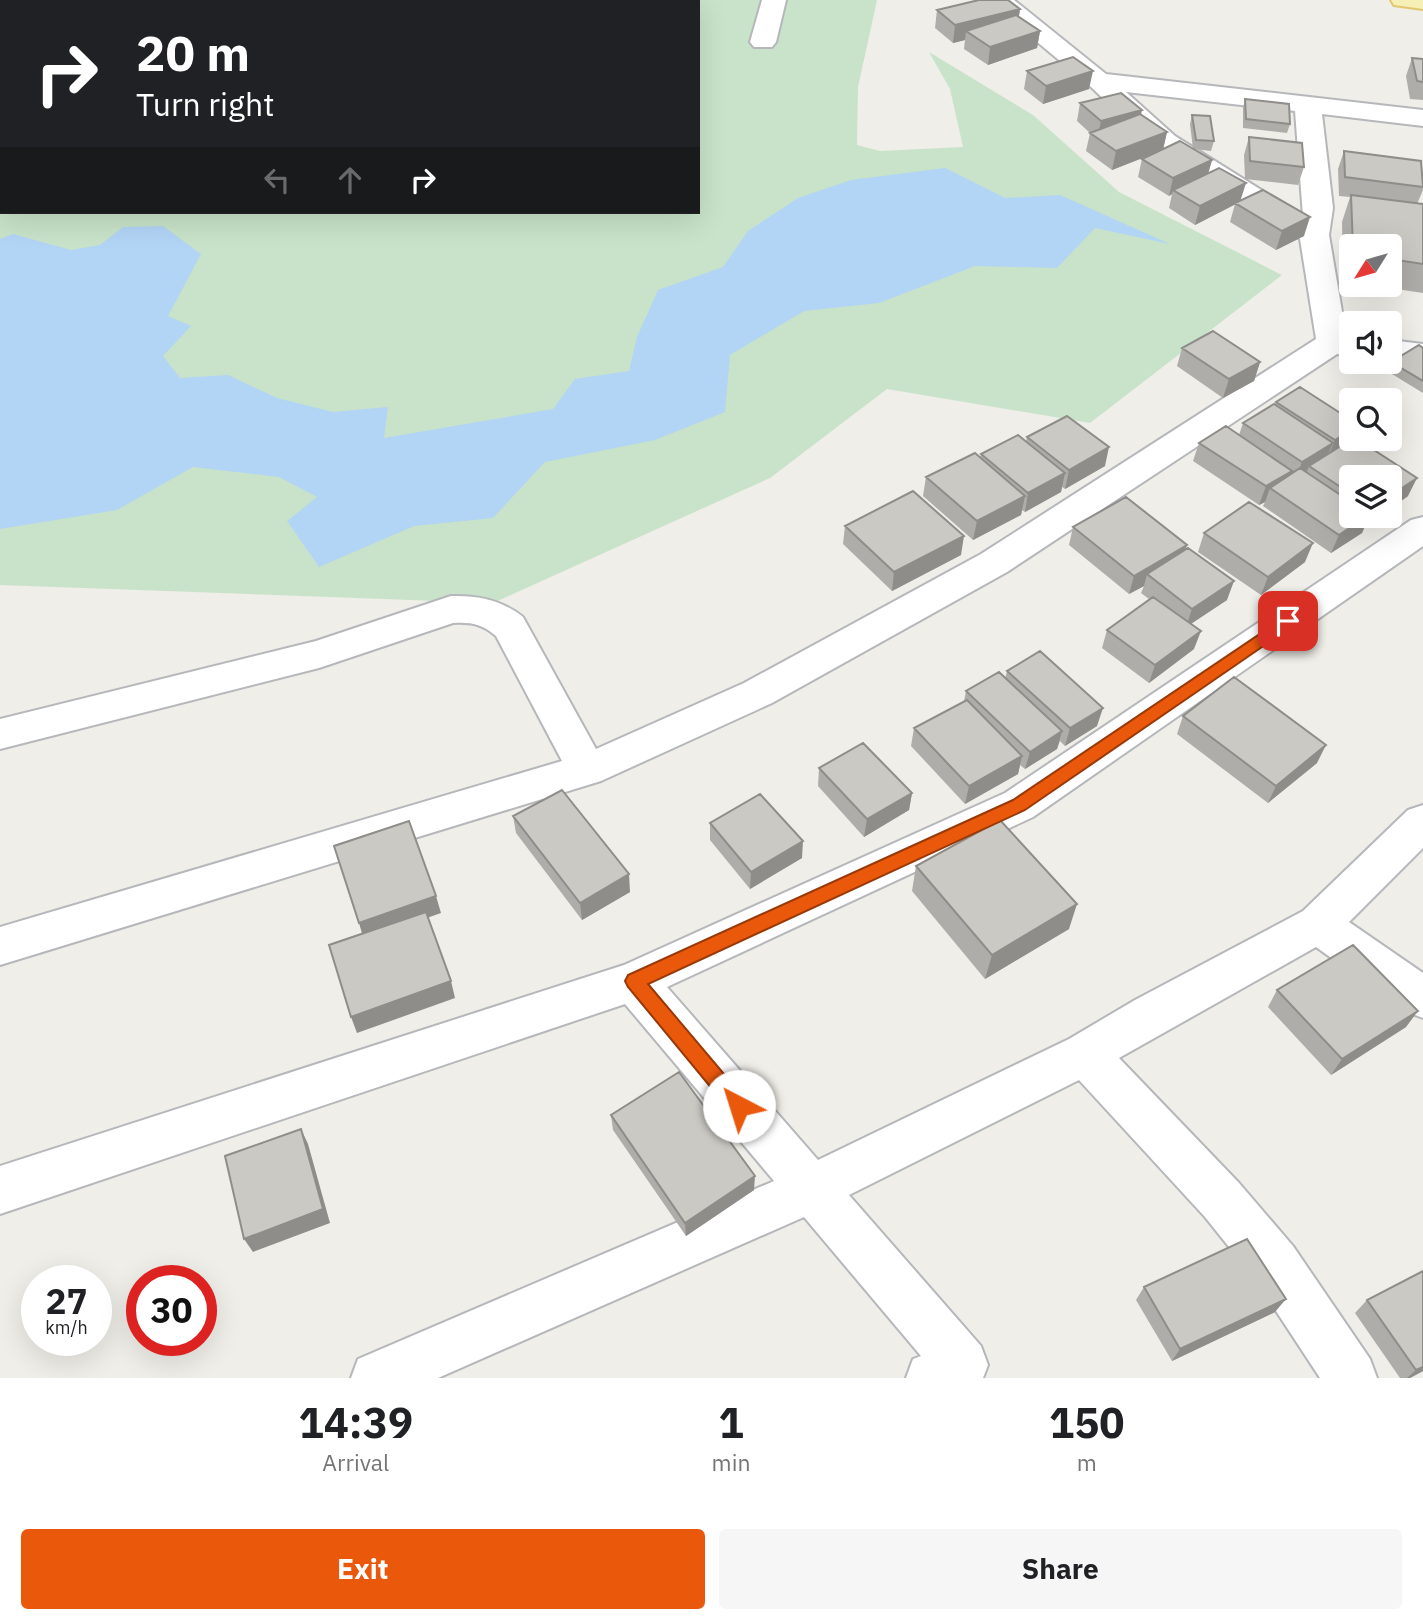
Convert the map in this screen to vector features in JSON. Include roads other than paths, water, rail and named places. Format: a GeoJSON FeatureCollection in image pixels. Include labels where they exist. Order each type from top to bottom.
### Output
{"type":"FeatureCollection","features":[{"type":"Feature","properties":{"kind":"main road"},"geometry":{"type":"LineString","coordinates":[[1403,0],[1423,2]]}},
{"type":"Feature","properties":{"kind":"street"},"geometry":{"type":"LineString","coordinates":[[763,43],[774,0]]}},
{"type":"Feature","properties":{"kind":"street"},"geometry":{"type":"LineString","coordinates":[[999,0],[1099,81],[1165,142],[1326,218]]}},
{"type":"Feature","properties":{"kind":"street"},"geometry":{"type":"LineString","coordinates":[[1099,81],[1423,118]]}},
{"type":"Feature","properties":{"kind":"street"},"geometry":{"type":"LineString","coordinates":[[1308,105],[1339,320]]}},
{"type":"Feature","properties":{"kind":"street"},"geometry":{"type":"LineString","coordinates":[[0,946],[587,770],[758,693],[995,563],[1339,346]]}},
{"type":"Feature","properties":{"kind":"street"},"geometry":{"type":"LineString","coordinates":[[1402,351],[1423,354]]}},
{"type":"Feature","properties":{"kind":"street"},"geometry":{"type":"LineString","coordinates":[[0,1190],[634,981],[1019,805],[1423,529]]}},
{"type":"Feature","properties":{"kind":"street"},"geometry":{"type":"LineString","coordinates":[[0,734],[319,654],[451,611],[474,608],[494,613],[510,627],[587,770]]}},
{"type":"Feature","properties":{"kind":"street"},"geometry":{"type":"LineString","coordinates":[[377,1378],[809,1190],[1085,1054],[1151,1014],[1318,924],[1423,822]]}},
{"type":"Feature","properties":{"kind":"street"},"geometry":{"type":"LineString","coordinates":[[1318,924],[1423,998]]}},
{"type":"Feature","properties":{"kind":"street"},"geometry":{"type":"LineString","coordinates":[[634,981],[809,1190],[954,1374]]}},
{"type":"Feature","properties":{"kind":"street"},"geometry":{"type":"LineString","coordinates":[[1085,1054],[1222,1200],[1275,1264],[1351,1378]]}},
{"type":"Feature","properties":{"kind":"water"},"geometry":{"type":"Polygon","coordinates":[[[945,168],[1005,198],[1060,195],[1170,244],[1095,228],[1057,268],[975,266],[879,303],[804,311],[730,355],[725,412],[655,440],[545,462],[493,518],[414,526],[319,567],[287,521],[317,497],[279,477],[193,467],[117,510],[0,529],[0,239],[13,234],[71,250],[100,245],[123,227],[163,226],[201,254],[168,316],[191,326],[163,356],[180,378],[228,375],[277,398],[333,412],[388,407],[384,438],[553,409],[575,379],[629,371],[637,337],[658,290],[723,267],[748,231],[798,198],[851,180],[945,168]]]}}]}
